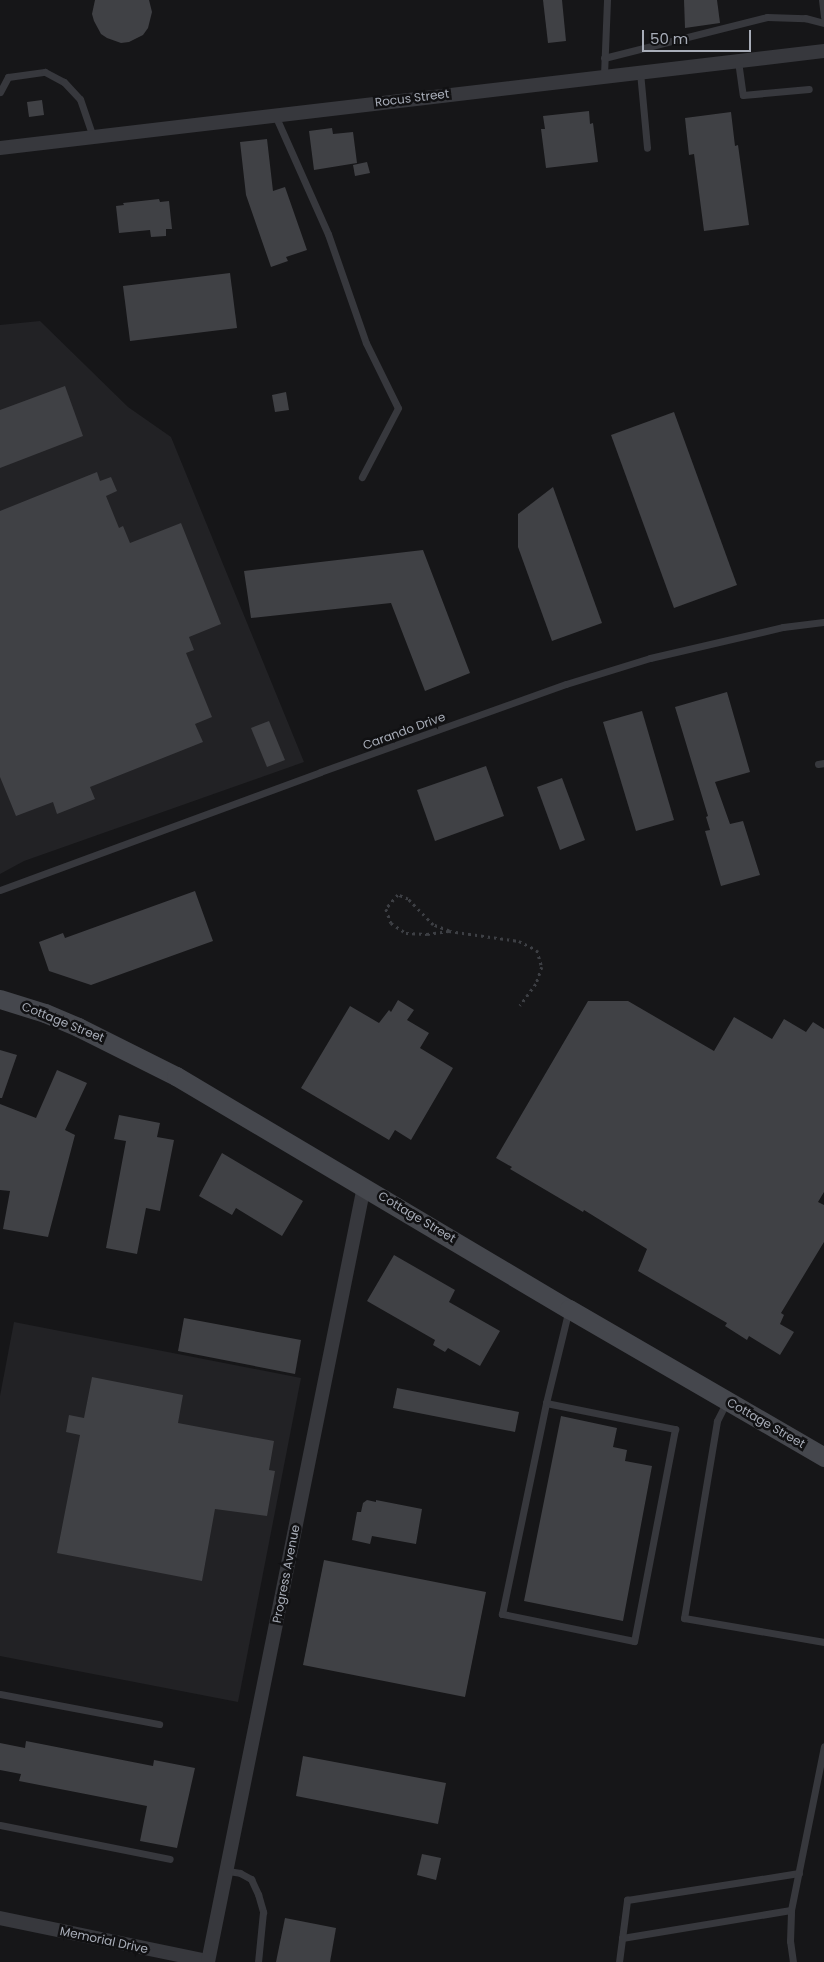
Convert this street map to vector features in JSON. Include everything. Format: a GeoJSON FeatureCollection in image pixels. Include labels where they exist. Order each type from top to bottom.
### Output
{"type":"FeatureCollection","features":[{"type":"Feature","properties":{"kind":"main road","name":"Cottage Street"},"geometry":{"type":"LineString","coordinates":[[0,999],[45,1013],[108,1040],[176,1076],[569,1309],[824,1457]]}},
{"type":"Feature","properties":{"kind":"street","name":"Rocus Street"},"geometry":{"type":"LineString","coordinates":[[0,148],[604,75],[824,51]]}},
{"type":"Feature","properties":{"kind":"street","name":"Progress Avenue"},"geometry":{"type":"LineString","coordinates":[[208,1962],[228,1871],[364,1186]]}},
{"type":"Feature","properties":{"kind":"street","name":"Memorial Drive"},"geometry":{"type":"LineString","coordinates":[[0,1918],[208,1962]]}},
{"type":"Feature","properties":{"kind":"lane"},"geometry":{"type":"LineString","coordinates":[[604,75],[607,0]]}},
{"type":"Feature","properties":{"kind":"lane"},"geometry":{"type":"LineString","coordinates":[[822,0],[824,17]]}},
{"type":"Feature","properties":{"kind":"lane"},"geometry":{"type":"LineString","coordinates":[[604,58],[767,17],[804,18],[824,23]]}},
{"type":"Feature","properties":{"kind":"lane"},"geometry":{"type":"LineString","coordinates":[[738,61],[743,95],[809,89]]}},
{"type":"Feature","properties":{"kind":"lane"},"geometry":{"type":"LineString","coordinates":[[640,71],[647,148]]}},
{"type":"Feature","properties":{"kind":"lane"},"geometry":{"type":"LineString","coordinates":[[0,92],[8,77],[45,72],[64,82],[80,99],[94,137]]}},
{"type":"Feature","properties":{"kind":"lane"},"geometry":{"type":"LineString","coordinates":[[275,115],[328,234],[366,342],[398,408],[362,477]]}},
{"type":"Feature","properties":{"kind":"lane","name":"Carando Drive"},"geometry":{"type":"LineString","coordinates":[[0,890],[566,684],[669,653],[782,627],[824,622]]}},
{"type":"Feature","properties":{"kind":"lane"},"geometry":{"type":"LineString","coordinates":[[546,1403],[675,1429],[634,1641],[502,1614],[546,1403],[569,1309]]}},
{"type":"Feature","properties":{"kind":"lane"},"geometry":{"type":"LineString","coordinates":[[727,1400],[717,1421],[684,1618],[824,1642]]}},
{"type":"Feature","properties":{"kind":"lane"},"geometry":{"type":"LineString","coordinates":[[0,1694],[159,1724]]}},
{"type":"Feature","properties":{"kind":"lane"},"geometry":{"type":"LineString","coordinates":[[793,1962],[790,1941],[791,1910],[824,1746]]}},
{"type":"Feature","properties":{"kind":"lane"},"geometry":{"type":"LineString","coordinates":[[0,1825],[170,1859]]}},
{"type":"Feature","properties":{"kind":"lane"},"geometry":{"type":"LineString","coordinates":[[228,1871],[240,1873],[251,1879],[258,1894],[263,1912],[258,1962]]}},
{"type":"Feature","properties":{"kind":"lane"},"geometry":{"type":"LineString","coordinates":[[619,1962],[627,1900],[799,1873]]}},
{"type":"Feature","properties":{"kind":"lane"},"geometry":{"type":"LineString","coordinates":[[622,1938],[791,1910]]}},
{"type":"Feature","properties":{"kind":"path"},"geometry":{"type":"LineString","coordinates":[[449,931],[427,934],[406,933],[391,922],[386,909],[398,895],[408,899],[433,925],[449,931],[519,941],[537,950],[542,967],[536,984],[520,1006]]}},
{"type":"Feature","properties":{"kind":"shaded area"},"geometry":{"type":"Polygon","coordinates":[[[40,321],[128,407],[171,437],[304,762],[24,861],[0,874],[0,325],[40,321]]]}},
{"type":"Feature","properties":{"kind":"shaded area"},"geometry":{"type":"Polygon","coordinates":[[[14,1322],[301,1378],[238,1702],[0,1656],[0,1396],[14,1322]]]}},
{"type":"Feature","properties":{"kind":"building"},"geometry":{"type":"Polygon","coordinates":[[[95,0],[149,0],[152,12],[148,28],[143,35],[129,42],[121,43],[107,38],[101,34],[94,21],[92,14],[95,0]]]}},
{"type":"Feature","properties":{"kind":"building"},"geometry":{"type":"Polygon","coordinates":[[[543,0],[562,0],[566,41],[548,43],[543,0]]]}},
{"type":"Feature","properties":{"kind":"building"},"geometry":{"type":"Polygon","coordinates":[[[684,0],[717,0],[720,23],[685,28],[684,0]]]}},
{"type":"Feature","properties":{"kind":"building"},"geometry":{"type":"Polygon","coordinates":[[[42,100],[44,115],[29,117],[27,102],[42,100]]]}},
{"type":"Feature","properties":{"kind":"building"},"geometry":{"type":"Polygon","coordinates":[[[589,111],[590,124],[593,123],[598,162],[546,168],[541,129],[545,129],[543,116],[589,111]]]}},
{"type":"Feature","properties":{"kind":"building"},"geometry":{"type":"Polygon","coordinates":[[[731,112],[735,146],[738,145],[749,225],[704,231],[694,154],[689,155],[685,118],[731,112]]]}},
{"type":"Feature","properties":{"kind":"building"},"geometry":{"type":"Polygon","coordinates":[[[332,128],[333,134],[353,132],[357,163],[314,170],[309,131],[332,128]]]}},
{"type":"Feature","properties":{"kind":"building"},"geometry":{"type":"Polygon","coordinates":[[[267,139],[273,191],[285,187],[307,250],[286,257],[288,261],[271,267],[246,195],[240,142],[267,139]]]}},
{"type":"Feature","properties":{"kind":"building"},"geometry":{"type":"Polygon","coordinates":[[[367,162],[370,173],[355,176],[353,165],[367,162]]]}},
{"type":"Feature","properties":{"kind":"building"},"geometry":{"type":"Polygon","coordinates":[[[159,199],[160,202],[169,201],[172,229],[166,229],[166,236],[151,237],[150,230],[119,233],[116,206],[124,205],[123,203],[159,199]]]}},
{"type":"Feature","properties":{"kind":"building"},"geometry":{"type":"Polygon","coordinates":[[[230,273],[237,328],[130,341],[123,286],[230,273]]]}},
{"type":"Feature","properties":{"kind":"building"},"geometry":{"type":"Polygon","coordinates":[[[65,386],[83,436],[0,468],[0,410],[65,386]]]}},
{"type":"Feature","properties":{"kind":"building"},"geometry":{"type":"Polygon","coordinates":[[[286,392],[289,410],[275,412],[272,395],[286,392]]]}},
{"type":"Feature","properties":{"kind":"building"},"geometry":{"type":"Polygon","coordinates":[[[674,412],[737,585],[674,608],[611,435],[674,412]]]}},
{"type":"Feature","properties":{"kind":"building"},"geometry":{"type":"Polygon","coordinates":[[[97,472],[100,481],[111,477],[117,491],[106,496],[119,528],[123,526],[130,543],[181,523],[221,624],[189,637],[194,650],[186,653],[212,717],[195,724],[203,742],[90,787],[95,799],[57,814],[53,802],[16,816],[0,777],[0,511],[97,472]]]}},
{"type":"Feature","properties":{"kind":"building"},"geometry":{"type":"Polygon","coordinates":[[[553,487],[602,623],[552,641],[518,547],[518,514],[553,487]]]}},
{"type":"Feature","properties":{"kind":"building"},"geometry":{"type":"Polygon","coordinates":[[[423,550],[470,673],[425,691],[391,603],[251,618],[244,571],[423,550]]]}},
{"type":"Feature","properties":{"kind":"building"},"geometry":{"type":"Polygon","coordinates":[[[727,692],[750,772],[715,782],[730,824],[743,821],[760,875],[721,886],[705,831],[710,830],[706,817],[708,816],[675,707],[727,692]]]}},
{"type":"Feature","properties":{"kind":"building"},"geometry":{"type":"Polygon","coordinates":[[[642,711],[674,820],[636,831],[603,722],[642,711]]]}},
{"type":"Feature","properties":{"kind":"building"},"geometry":{"type":"Polygon","coordinates":[[[269,721],[285,760],[267,767],[251,728],[269,721]]]}},
{"type":"Feature","properties":{"kind":"building"},"geometry":{"type":"Polygon","coordinates":[[[486,766],[504,816],[435,841],[417,790],[486,766]]]}},
{"type":"Feature","properties":{"kind":"building"},"geometry":{"type":"Polygon","coordinates":[[[562,778],[585,840],[560,850],[537,787],[562,778]]]}},
{"type":"Feature","properties":{"kind":"building"},"geometry":{"type":"Polygon","coordinates":[[[195,891],[213,941],[91,985],[49,971],[39,942],[63,933],[65,938],[195,891]]]}},
{"type":"Feature","properties":{"kind":"building"},"geometry":{"type":"Polygon","coordinates":[[[398,1000],[414,1010],[407,1020],[429,1033],[420,1048],[453,1068],[411,1140],[395,1130],[389,1140],[301,1088],[350,1006],[379,1023],[389,1010],[391,1012],[398,1000]]]}},
{"type":"Feature","properties":{"kind":"building"},"geometry":{"type":"Polygon","coordinates":[[[588,1001],[628,1001],[714,1051],[734,1017],[772,1039],[784,1019],[806,1032],[813,1022],[824,1029],[824,1192],[818,1202],[824,1205],[824,1242],[781,1313],[784,1315],[780,1324],[794,1332],[780,1355],[749,1336],[747,1340],[725,1326],[727,1323],[638,1271],[647,1249],[584,1210],[583,1212],[510,1169],[512,1167],[496,1158],[588,1001]]]}},
{"type":"Feature","properties":{"kind":"building"},"geometry":{"type":"Polygon","coordinates":[[[0,1050],[17,1055],[2,1098],[0,1098],[0,1050]]]}},
{"type":"Feature","properties":{"kind":"building"},"geometry":{"type":"Polygon","coordinates":[[[57,1070],[87,1083],[65,1130],[75,1135],[48,1237],[3,1229],[10,1191],[0,1190],[0,1104],[36,1118],[57,1070]]]}},
{"type":"Feature","properties":{"kind":"building"},"geometry":{"type":"Polygon","coordinates":[[[119,1115],[160,1123],[157,1137],[174,1140],[160,1211],[146,1208],[137,1254],[106,1248],[126,1141],[114,1139],[119,1115]]]}},
{"type":"Feature","properties":{"kind":"building"},"geometry":{"type":"Polygon","coordinates":[[[222,1153],[303,1201],[282,1236],[236,1208],[232,1215],[199,1196],[222,1153]]]}},
{"type":"Feature","properties":{"kind":"building"},"geometry":{"type":"Polygon","coordinates":[[[394,1255],[455,1290],[449,1302],[500,1331],[480,1366],[448,1348],[445,1352],[433,1345],[435,1340],[367,1301],[394,1255]]]}},
{"type":"Feature","properties":{"kind":"building"},"geometry":{"type":"Polygon","coordinates":[[[184,1318],[301,1340],[295,1374],[178,1351],[184,1318]]]}},
{"type":"Feature","properties":{"kind":"building"},"geometry":{"type":"Polygon","coordinates":[[[92,1377],[183,1395],[178,1423],[274,1441],[269,1470],[275,1471],[267,1516],[215,1509],[202,1581],[57,1553],[80,1435],[66,1432],[69,1415],[84,1418],[92,1377]]]}},
{"type":"Feature","properties":{"kind":"building"},"geometry":{"type":"Polygon","coordinates":[[[397,1388],[519,1412],[515,1432],[393,1408],[397,1388]]]}},
{"type":"Feature","properties":{"kind":"building"},"geometry":{"type":"Polygon","coordinates":[[[561,1416],[617,1428],[613,1447],[627,1450],[625,1461],[652,1466],[623,1621],[524,1601],[561,1416]]]}},
{"type":"Feature","properties":{"kind":"building"},"geometry":{"type":"Polygon","coordinates":[[[367,1500],[422,1509],[416,1544],[372,1536],[370,1544],[352,1540],[357,1512],[361,1512],[363,1503],[367,1500]]]}},
{"type":"Feature","properties":{"kind":"building"},"geometry":{"type":"Polygon","coordinates":[[[324,1560],[486,1592],[465,1697],[303,1665],[324,1560]]]}},
{"type":"Feature","properties":{"kind":"building"},"geometry":{"type":"Polygon","coordinates":[[[26,1741],[153,1766],[154,1760],[195,1768],[177,1848],[140,1841],[147,1806],[19,1781],[21,1774],[0,1770],[0,1743],[25,1748],[26,1741]]]}},
{"type":"Feature","properties":{"kind":"building"},"geometry":{"type":"Polygon","coordinates":[[[303,1756],[446,1783],[438,1824],[296,1796],[303,1756]]]}},
{"type":"Feature","properties":{"kind":"building"},"geometry":{"type":"Polygon","coordinates":[[[422,1854],[441,1858],[436,1880],[417,1875],[422,1854]]]}},
{"type":"Feature","properties":{"kind":"building"},"geometry":{"type":"Polygon","coordinates":[[[285,1918],[336,1928],[330,1962],[276,1962],[285,1918]]]}}]}
